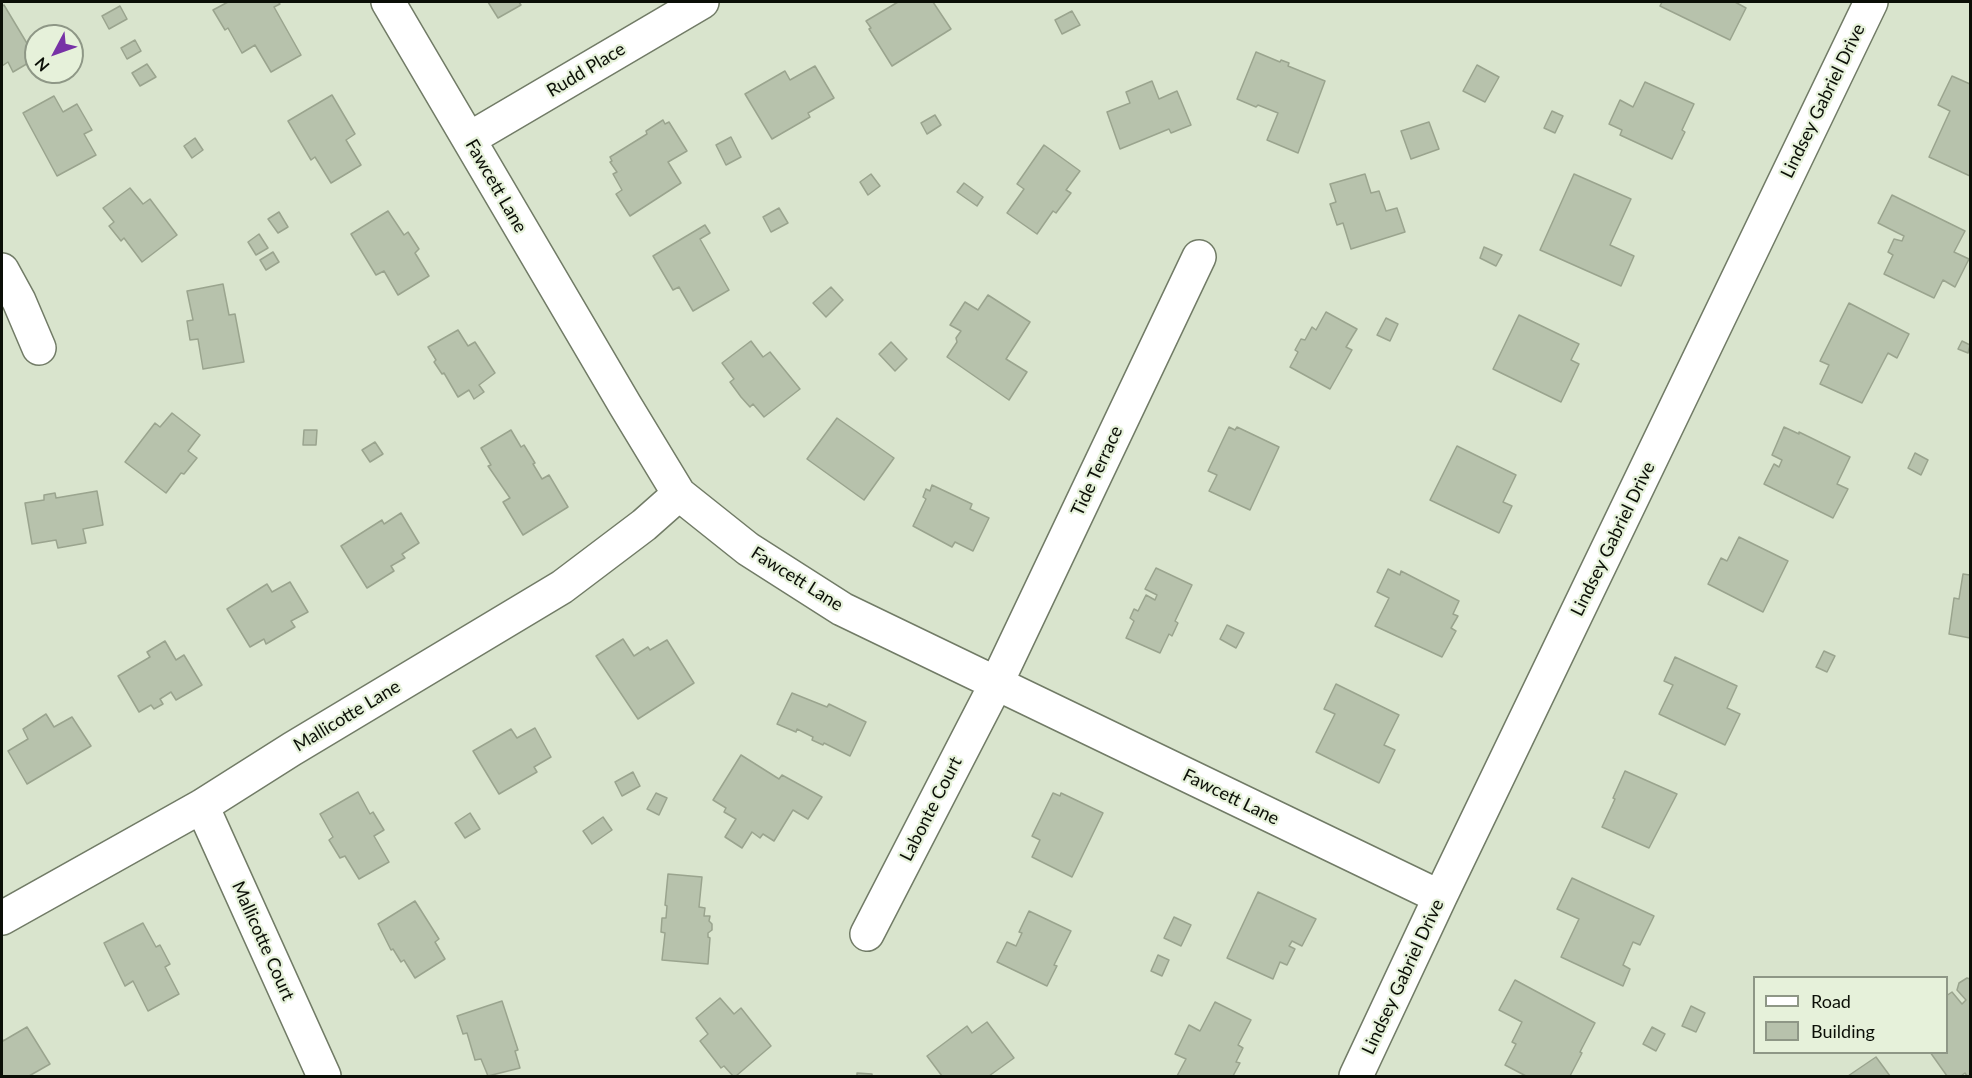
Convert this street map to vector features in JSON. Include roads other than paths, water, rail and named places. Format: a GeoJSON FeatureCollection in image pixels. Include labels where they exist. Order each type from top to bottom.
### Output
{"type":"FeatureCollection","features":[{"type":"Feature","properties":{"kind":"street","name":"Fawcett Lane"},"geometry":{"type":"LineString","coordinates":[[388,2],[607,375],[680,494],[748,549],[842,609],[1440,897]]}},
{"type":"Feature","properties":{"kind":"street","name":"Rudd Place"},"geometry":{"type":"LineString","coordinates":[[469,139],[702,2]]}},
{"type":"Feature","properties":{"kind":"street","name":"Lindsey Gabriel Drive"},"geometry":{"type":"LineString","coordinates":[[1356,1077],[1440,897],[1871,2]]}},
{"type":"Feature","properties":{"kind":"street","name":"Tide Terrace"},"geometry":{"type":"LineString","coordinates":[[996,684],[1198,257]]}},
{"type":"Feature","properties":{"kind":"street"},"geometry":{"type":"LineString","coordinates":[[2,270],[19,301],[39,348]]}},
{"type":"Feature","properties":{"kind":"street","name":"Mallicotte Lane"},"geometry":{"type":"LineString","coordinates":[[2,918],[202,806],[292,749],[562,587],[644,525],[680,494]]}},
{"type":"Feature","properties":{"kind":"street","name":"Labonte Court"},"geometry":{"type":"LineString","coordinates":[[867,934],[996,684]]}},
{"type":"Feature","properties":{"kind":"street","name":"Mallicotte Court"},"geometry":{"type":"LineString","coordinates":[[202,806],[324,1077]]}}]}
